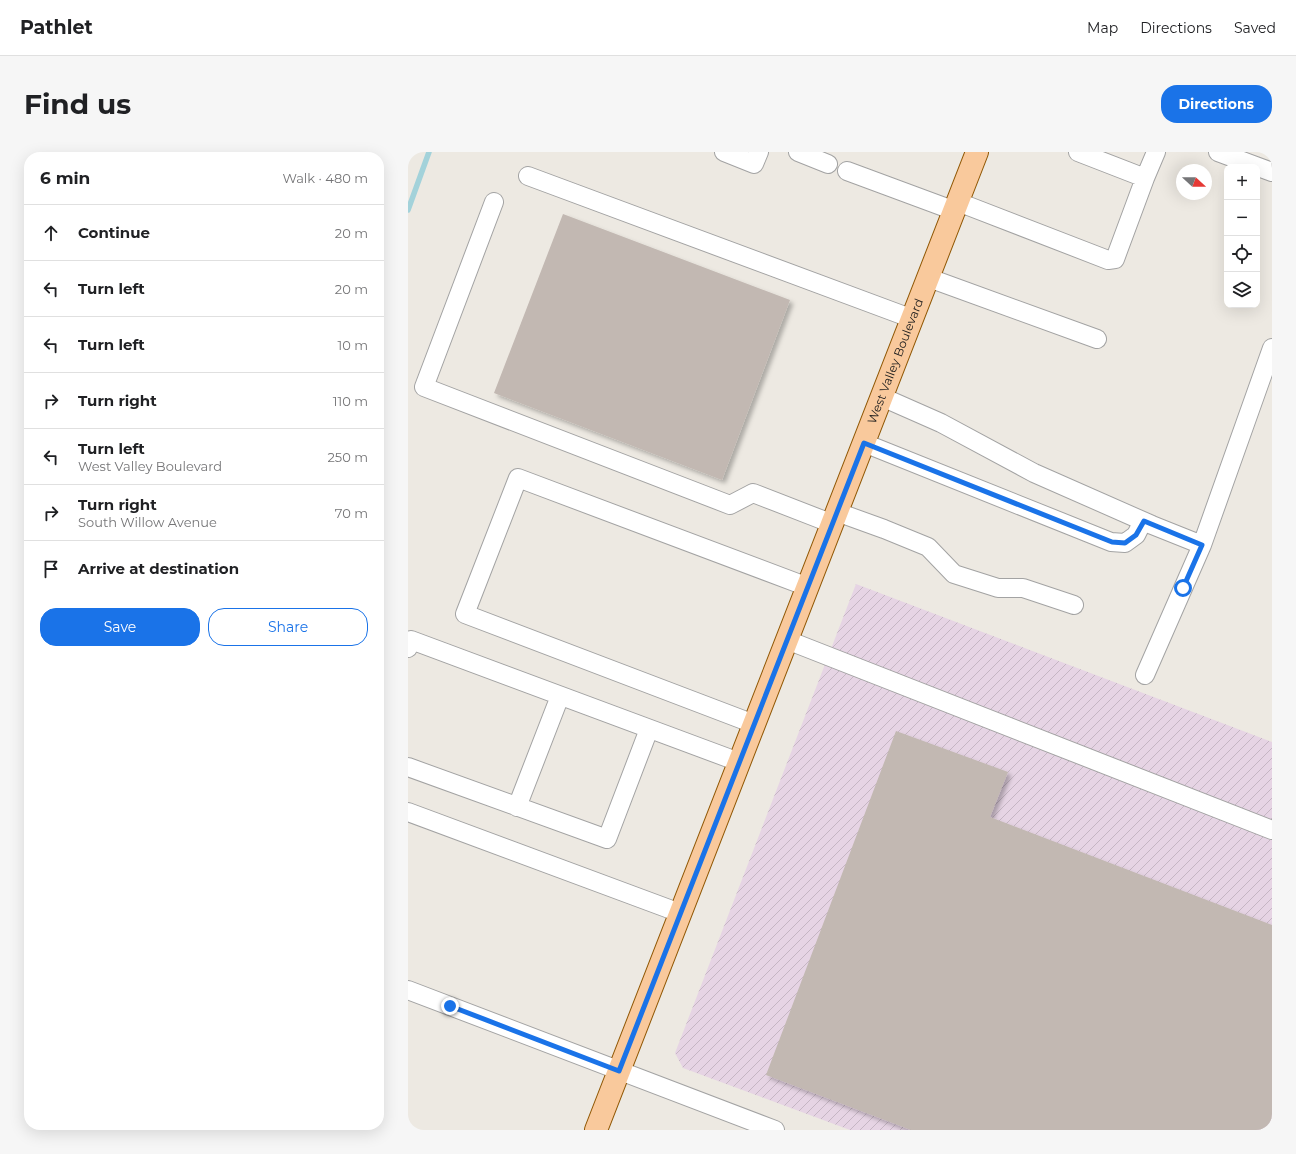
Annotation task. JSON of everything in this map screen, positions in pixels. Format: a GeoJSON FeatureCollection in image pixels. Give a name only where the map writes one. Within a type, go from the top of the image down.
{"type":"FeatureCollection","features":[{"type":"Feature","properties":{"kind":"main road","name":"West Valley Boulevard"},"geometry":{"type":"LineString","coordinates":[[596,1130],[978,152]]}},
{"type":"Feature","properties":{"kind":"street"},"geometry":{"type":"LineString","coordinates":[[724,152],[754,164],[759,152]]}},
{"type":"Feature","properties":{"kind":"street"},"geometry":{"type":"LineString","coordinates":[[798,152],[828,164]]}},
{"type":"Feature","properties":{"kind":"street"},"geometry":{"type":"LineString","coordinates":[[1078,152],[1145,178]]}},
{"type":"Feature","properties":{"kind":"street"},"geometry":{"type":"LineString","coordinates":[[847,171],[957,206],[1108,260],[1115,259],[1156,152]]}},
{"type":"Feature","properties":{"kind":"street"},"geometry":{"type":"LineString","coordinates":[[1218,152],[1272,172]]}},
{"type":"Feature","properties":{"kind":"street"},"geometry":{"type":"LineString","coordinates":[[528,176],[913,319]]}},
{"type":"Feature","properties":{"kind":"street"},"geometry":{"type":"LineString","coordinates":[[494,202],[424,387],[730,505],[753,493],[835,518],[880,527],[928,547],[954,574],[998,588],[1023,588],[1074,605]]}},
{"type":"Feature","properties":{"kind":"street"},"geometry":{"type":"LineString","coordinates":[[929,278],[1097,339]]}},
{"type":"Feature","properties":{"kind":"street"},"geometry":{"type":"LineString","coordinates":[[1145,675],[1202,545],[1272,348]]}},
{"type":"Feature","properties":{"kind":"street"},"geometry":{"type":"LineString","coordinates":[[882,397],[941,423],[1034,473],[1202,545]]}},
{"type":"Feature","properties":{"kind":"street"},"geometry":{"type":"LineString","coordinates":[[864,443],[1112,542],[1125,543],[1136,535],[1144,521]]}},
{"type":"Feature","properties":{"kind":"street"},"geometry":{"type":"LineString","coordinates":[[754,724],[465,614],[518,478],[808,587]]}},
{"type":"Feature","properties":{"kind":"street"},"geometry":{"type":"LineString","coordinates":[[408,648],[411,640],[739,762]]}},
{"type":"Feature","properties":{"kind":"street"},"geometry":{"type":"LineString","coordinates":[[787,640],[1272,830]]}},
{"type":"Feature","properties":{"kind":"street"},"geometry":{"type":"LineString","coordinates":[[517,807],[560,696]]}},
{"type":"Feature","properties":{"kind":"street"},"geometry":{"type":"LineString","coordinates":[[408,767],[607,839],[649,729]]}},
{"type":"Feature","properties":{"kind":"street"},"geometry":{"type":"LineString","coordinates":[[408,812],[680,913]]}},
{"type":"Feature","properties":{"kind":"street"},"geometry":{"type":"LineString","coordinates":[[408,990],[775,1130]]}},
{"type":"Feature","properties":{"kind":"shaded area"},"geometry":{"type":"Polygon","coordinates":[[[856,584],[1272,742],[1272,1130],[850,1130],[683,1068],[675,1053],[856,584]]]}},
{"type":"Feature","properties":{"kind":"building"},"geometry":{"type":"Polygon","coordinates":[[[563,214],[790,300],[722,480],[494,393],[563,214]]]}},
{"type":"Feature","properties":{"kind":"building"},"geometry":{"type":"Polygon","coordinates":[[[896,731],[1008,772],[990,817],[1272,925],[1272,1130],[911,1130],[766,1075],[896,731]]]}},
{"type":"Feature","properties":{"kind":"waterway"},"geometry":{"type":"LineString","coordinates":[[408,210],[429,152]]}},
{"type":"Feature","properties":{"kind":"route"},"geometry":{"type":"LineString","coordinates":[[450,1006],[619,1071],[864,443],[1112,542],[1125,543],[1136,535],[1144,521],[1202,545],[1183,588]]}}]}
